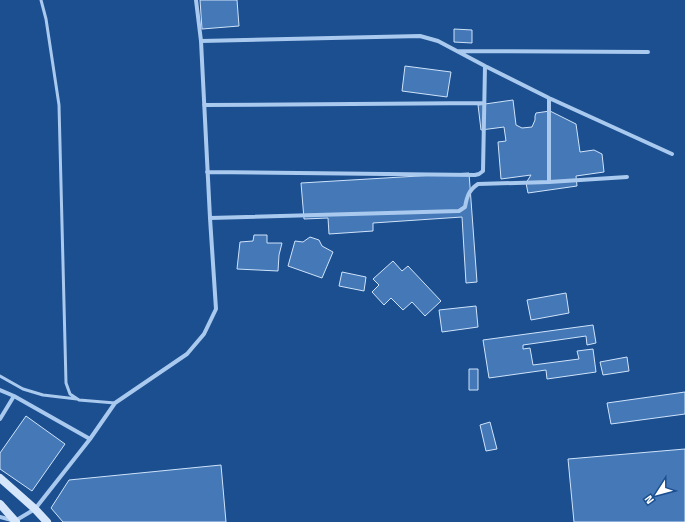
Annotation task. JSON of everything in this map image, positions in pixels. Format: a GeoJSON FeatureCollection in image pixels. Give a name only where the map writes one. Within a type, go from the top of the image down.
{"type":"FeatureCollection","features":[{"type":"Feature","properties":{"kind":"main road"},"geometry":{"type":"LineString","coordinates":[[0,478],[48,522]]}},
{"type":"Feature","properties":{"kind":"main road"},"geometry":{"type":"LineString","coordinates":[[0,504],[16,521]]}},
{"type":"Feature","properties":{"kind":"street"},"geometry":{"type":"LineString","coordinates":[[0,517],[16,521],[34,509],[90,439],[115,404],[187,354],[204,334],[216,309],[207,172],[201,41],[196,0]]}},
{"type":"Feature","properties":{"kind":"street"},"geometry":{"type":"LineString","coordinates":[[201,41],[420,36],[438,41],[549,98],[672,154]]}},
{"type":"Feature","properties":{"kind":"street"},"geometry":{"type":"LineString","coordinates":[[457,50],[648,52]]}},
{"type":"Feature","properties":{"kind":"street"},"geometry":{"type":"LineString","coordinates":[[207,172],[479,174],[483,171],[485,66]]}},
{"type":"Feature","properties":{"kind":"street"},"geometry":{"type":"LineString","coordinates":[[549,98],[549,182]]}},
{"type":"Feature","properties":{"kind":"street"},"geometry":{"type":"LineString","coordinates":[[204,105],[484,103]]}},
{"type":"Feature","properties":{"kind":"street"},"geometry":{"type":"LineString","coordinates":[[210,218],[459,211],[465,206],[467,196],[472,188],[478,184],[549,182],[627,177]]}},
{"type":"Feature","properties":{"kind":"street"},"geometry":{"type":"LineString","coordinates":[[0,390],[14,396],[90,439]]}},
{"type":"Feature","properties":{"kind":"street"},"geometry":{"type":"LineString","coordinates":[[0,419],[14,396]]}},
{"type":"Feature","properties":{"kind":"lane"},"geometry":{"type":"LineString","coordinates":[[41,0],[46,19],[59,105],[66,383],[70,394],[79,400]]}},
{"type":"Feature","properties":{"kind":"lane"},"geometry":{"type":"LineString","coordinates":[[0,376],[23,389],[43,395],[115,404]]}},
{"type":"Feature","properties":{"kind":"building"},"geometry":{"type":"Polygon","coordinates":[[[200,0],[237,0],[239,26],[202,29],[200,0]]]}},
{"type":"Feature","properties":{"kind":"building"},"geometry":{"type":"Polygon","coordinates":[[[454,29],[472,30],[472,43],[454,42],[454,29]]]}},
{"type":"Feature","properties":{"kind":"building"},"geometry":{"type":"Polygon","coordinates":[[[405,66],[451,72],[447,97],[402,91],[405,66]]]}},
{"type":"Feature","properties":{"kind":"building"},"geometry":{"type":"Polygon","coordinates":[[[513,100],[516,125],[522,128],[532,127],[536,113],[550,111],[576,124],[580,152],[594,150],[602,154],[604,172],[576,176],[577,186],[528,193],[526,183],[531,175],[501,179],[498,142],[506,141],[504,127],[481,130],[478,105],[513,100]]]}},
{"type":"Feature","properties":{"kind":"building"},"geometry":{"type":"Polygon","coordinates":[[[469,173],[477,282],[466,283],[462,217],[373,223],[373,231],[329,234],[328,218],[304,219],[301,183],[469,173]]]}},
{"type":"Feature","properties":{"kind":"building"},"geometry":{"type":"Polygon","coordinates":[[[254,235],[267,235],[267,243],[282,243],[279,255],[278,271],[237,269],[240,242],[253,241],[254,235]]]}},
{"type":"Feature","properties":{"kind":"building"},"geometry":{"type":"Polygon","coordinates":[[[310,237],[319,240],[322,246],[333,252],[322,278],[288,266],[295,241],[303,242],[310,237]]]}},
{"type":"Feature","properties":{"kind":"building"},"geometry":{"type":"Polygon","coordinates":[[[393,261],[402,271],[408,266],[441,301],[425,316],[412,302],[403,310],[391,298],[384,305],[372,292],[379,285],[373,279],[393,261]]]}},
{"type":"Feature","properties":{"kind":"building"},"geometry":{"type":"Polygon","coordinates":[[[342,272],[366,277],[364,291],[339,286],[342,272]]]}},
{"type":"Feature","properties":{"kind":"building"},"geometry":{"type":"Polygon","coordinates":[[[566,293],[569,313],[531,320],[527,300],[566,293]]]}},
{"type":"Feature","properties":{"kind":"building"},"geometry":{"type":"Polygon","coordinates":[[[476,306],[478,327],[442,332],[439,310],[476,306]]]}},
{"type":"Feature","properties":{"kind":"building"},"geometry":{"type":"Polygon","coordinates":[[[593,325],[596,343],[587,345],[586,336],[523,345],[523,349],[530,348],[533,365],[579,359],[577,351],[593,349],[596,372],[547,379],[546,370],[489,378],[483,340],[593,325]]]}},
{"type":"Feature","properties":{"kind":"building"},"geometry":{"type":"Polygon","coordinates":[[[627,357],[629,371],[603,375],[600,362],[627,357]]]}},
{"type":"Feature","properties":{"kind":"building"},"geometry":{"type":"Polygon","coordinates":[[[469,369],[478,369],[478,390],[469,390],[469,369]]]}},
{"type":"Feature","properties":{"kind":"building"},"geometry":{"type":"Polygon","coordinates":[[[685,392],[685,414],[611,424],[607,403],[685,392]]]}},
{"type":"Feature","properties":{"kind":"building"},"geometry":{"type":"Polygon","coordinates":[[[26,416],[65,444],[32,491],[0,469],[0,453],[26,416]]]}},
{"type":"Feature","properties":{"kind":"building"},"geometry":{"type":"Polygon","coordinates":[[[490,422],[497,449],[486,451],[480,425],[490,422]]]}},
{"type":"Feature","properties":{"kind":"building"},"geometry":{"type":"Polygon","coordinates":[[[685,449],[685,522],[574,522],[568,459],[685,449]]]}},
{"type":"Feature","properties":{"kind":"building"},"geometry":{"type":"Polygon","coordinates":[[[221,465],[226,522],[63,522],[51,508],[69,480],[221,465]]]}}]}
